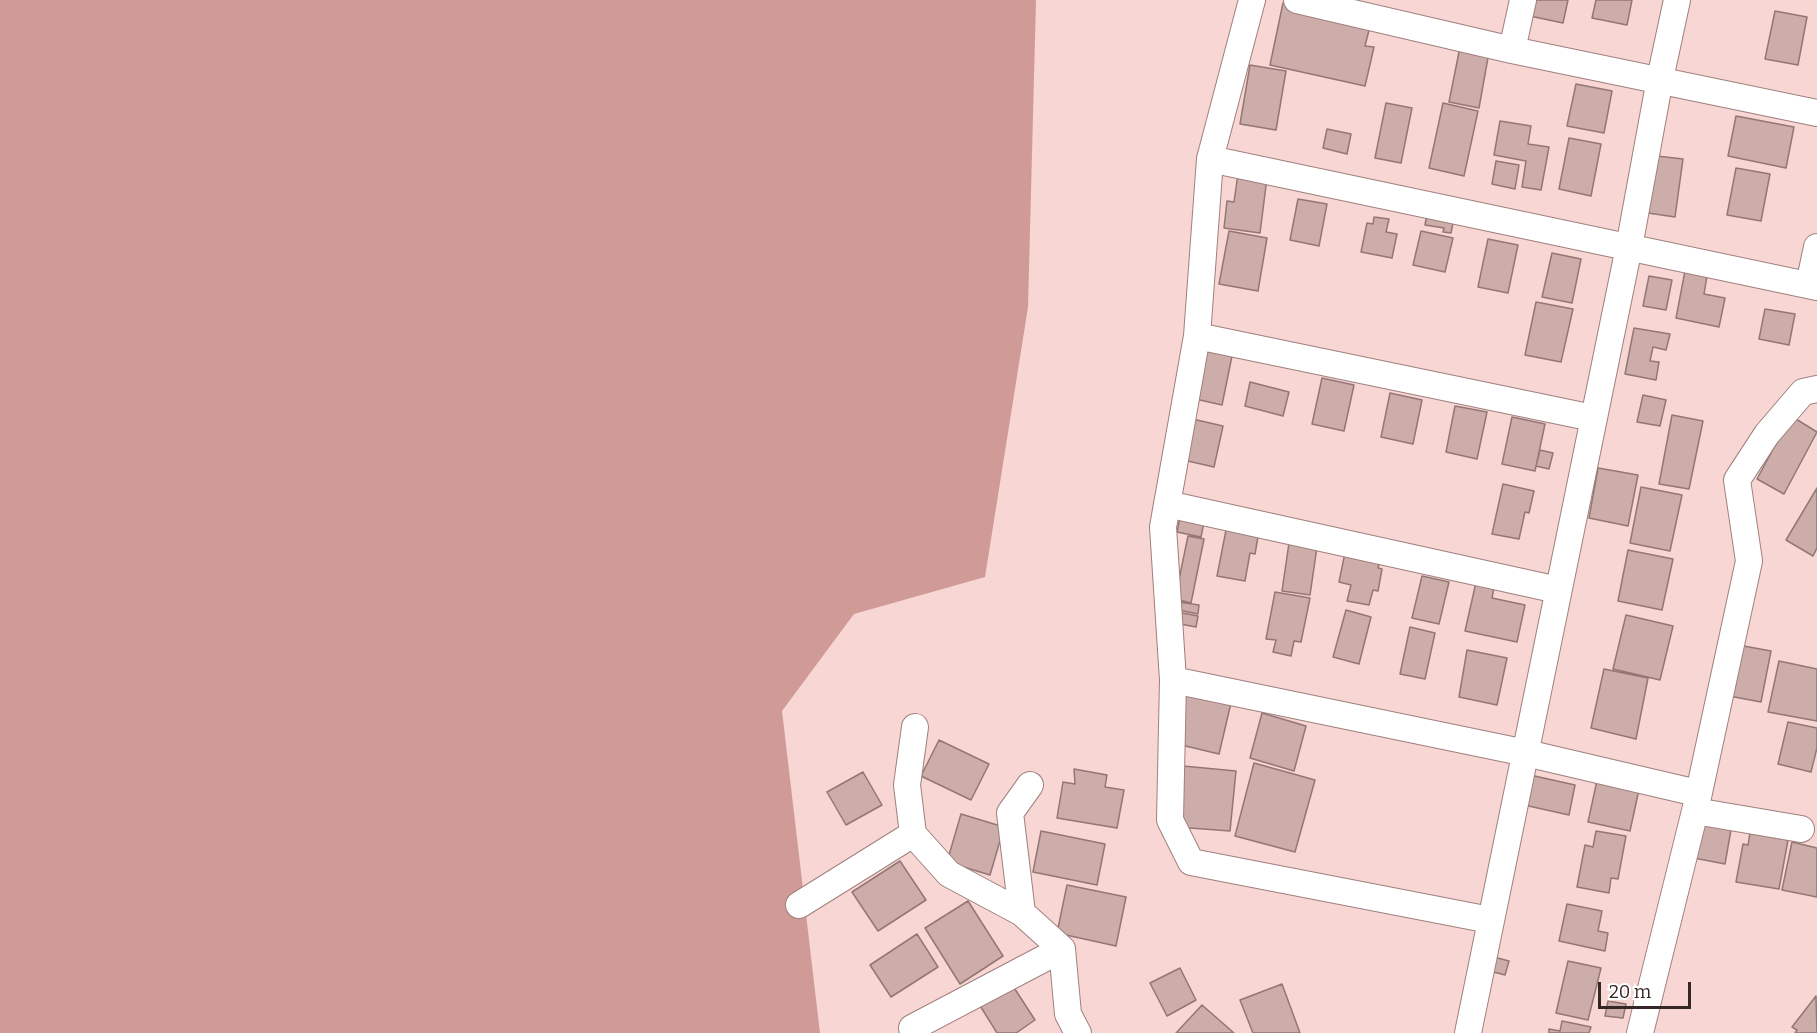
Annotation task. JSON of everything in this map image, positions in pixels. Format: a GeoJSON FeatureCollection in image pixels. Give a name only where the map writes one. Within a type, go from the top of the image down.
{"type":"FeatureCollection","features":[{"type":"Feature","properties":{"kind":"street"},"geometry":{"type":"LineString","coordinates":[[1252,0],[1210,159],[1197,336],[1163,527],[1173,680],[1170,820],[1191,862],[1490,920]]}},
{"type":"Feature","properties":{"kind":"street"},"geometry":{"type":"LineString","coordinates":[[1297,0],[1512,50],[1817,113]]}},
{"type":"Feature","properties":{"kind":"street"},"geometry":{"type":"LineString","coordinates":[[1512,50],[1523,0]]}},
{"type":"Feature","properties":{"kind":"street"},"geometry":{"type":"LineString","coordinates":[[1468,1033],[1629,247],[1677,0]]}},
{"type":"Feature","properties":{"kind":"street"},"geometry":{"type":"LineString","coordinates":[[1210,159],[1813,286],[1817,247]]}},
{"type":"Feature","properties":{"kind":"street"},"geometry":{"type":"LineString","coordinates":[[1197,336],[1593,418]]}},
{"type":"Feature","properties":{"kind":"street"},"geometry":{"type":"LineString","coordinates":[[1640,1033],[1696,802],[1749,561],[1737,480],[1767,434],[1803,392],[1817,389]]}},
{"type":"Feature","properties":{"kind":"street"},"geometry":{"type":"LineString","coordinates":[[1167,504],[1558,590]]}},
{"type":"Feature","properties":{"kind":"street"},"geometry":{"type":"LineString","coordinates":[[1173,680],[1526,753],[1696,802],[1801,829]]}},
{"type":"Feature","properties":{"kind":"street"},"geometry":{"type":"LineString","coordinates":[[915,727],[907,785],[913,834],[949,874],[1023,913],[1062,949],[1068,1014],[1078,1033]]}},
{"type":"Feature","properties":{"kind":"street"},"geometry":{"type":"LineString","coordinates":[[1023,913],[1010,813],[1030,785]]}},
{"type":"Feature","properties":{"kind":"street"},"geometry":{"type":"LineString","coordinates":[[800,905],[913,834]]}},
{"type":"Feature","properties":{"kind":"street"},"geometry":{"type":"LineString","coordinates":[[912,1028],[1062,949]]}},
{"type":"Feature","properties":{"kind":"shaded area"},"geometry":{"type":"Polygon","coordinates":[[[0,0],[1036,0],[1028,307],[985,577],[854,614],[782,711],[820,1033],[0,1033],[0,0]]]}},
{"type":"Feature","properties":{"kind":"building"},"geometry":{"type":"Polygon","coordinates":[[[1528,0],[1568,0],[1563,23],[1525,15],[1528,0]]]}},
{"type":"Feature","properties":{"kind":"building"},"geometry":{"type":"Polygon","coordinates":[[[1596,0],[1632,0],[1627,25],[1592,18],[1596,0]]]}},
{"type":"Feature","properties":{"kind":"building"},"geometry":{"type":"Polygon","coordinates":[[[1283,3],[1371,22],[1365,46],[1374,47],[1365,86],[1270,65],[1283,3]]]}},
{"type":"Feature","properties":{"kind":"building"},"geometry":{"type":"Polygon","coordinates":[[[1775,11],[1807,17],[1798,65],[1765,59],[1775,11]]]}},
{"type":"Feature","properties":{"kind":"building"},"geometry":{"type":"Polygon","coordinates":[[[1460,47],[1489,52],[1479,108],[1449,102],[1460,47]]]}},
{"type":"Feature","properties":{"kind":"building"},"geometry":{"type":"Polygon","coordinates":[[[1250,65],[1286,71],[1276,130],[1240,124],[1250,65]]]}},
{"type":"Feature","properties":{"kind":"building"},"geometry":{"type":"Polygon","coordinates":[[[1576,84],[1612,91],[1604,133],[1567,126],[1576,84]]]}},
{"type":"Feature","properties":{"kind":"building"},"geometry":{"type":"Polygon","coordinates":[[[1386,103],[1412,108],[1401,163],[1375,158],[1386,103]]]}},
{"type":"Feature","properties":{"kind":"building"},"geometry":{"type":"Polygon","coordinates":[[[1443,103],[1478,111],[1464,176],[1429,168],[1443,103]]]}},
{"type":"Feature","properties":{"kind":"building"},"geometry":{"type":"Polygon","coordinates":[[[1736,116],[1794,127],[1786,168],[1728,156],[1736,116]]]}},
{"type":"Feature","properties":{"kind":"building"},"geometry":{"type":"Polygon","coordinates":[[[1500,121],[1531,126],[1528,144],[1549,147],[1541,190],[1522,187],[1526,161],[1494,155],[1500,121]]]}},
{"type":"Feature","properties":{"kind":"building"},"geometry":{"type":"Polygon","coordinates":[[[1327,129],[1351,134],[1347,154],[1323,148],[1327,129]]]}},
{"type":"Feature","properties":{"kind":"building"},"geometry":{"type":"Polygon","coordinates":[[[1569,138],[1601,144],[1591,196],[1559,189],[1569,138]]]}},
{"type":"Feature","properties":{"kind":"building"},"geometry":{"type":"Polygon","coordinates":[[[1657,156],[1683,159],[1675,217],[1648,213],[1657,156]]]}},
{"type":"Feature","properties":{"kind":"building"},"geometry":{"type":"Polygon","coordinates":[[[1496,161],[1519,165],[1515,189],[1492,184],[1496,161]]]}},
{"type":"Feature","properties":{"kind":"building"},"geometry":{"type":"Polygon","coordinates":[[[1736,168],[1770,174],[1761,221],[1727,215],[1736,168]]]}},
{"type":"Feature","properties":{"kind":"building"},"geometry":{"type":"Polygon","coordinates":[[[1238,174],[1267,178],[1260,233],[1224,228],[1227,201],[1234,202],[1238,174]]]}},
{"type":"Feature","properties":{"kind":"building"},"geometry":{"type":"Polygon","coordinates":[[[1298,199],[1327,204],[1319,246],[1290,240],[1298,199]]]}},
{"type":"Feature","properties":{"kind":"building"},"geometry":{"type":"Polygon","coordinates":[[[1428,208],[1455,213],[1451,233],[1443,232],[1444,228],[1425,225],[1428,208]]]}},
{"type":"Feature","properties":{"kind":"building"},"geometry":{"type":"Polygon","coordinates":[[[1374,217],[1389,219],[1386,232],[1397,234],[1392,258],[1361,252],[1367,223],[1373,224],[1374,217]]]}},
{"type":"Feature","properties":{"kind":"building"},"geometry":{"type":"Polygon","coordinates":[[[1229,231],[1267,238],[1258,291],[1219,284],[1229,231]]]}},
{"type":"Feature","properties":{"kind":"building"},"geometry":{"type":"Polygon","coordinates":[[[1421,231],[1453,238],[1445,272],[1413,265],[1421,231]]]}},
{"type":"Feature","properties":{"kind":"building"},"geometry":{"type":"Polygon","coordinates":[[[1488,239],[1518,245],[1508,293],[1478,287],[1488,239]]]}},
{"type":"Feature","properties":{"kind":"building"},"geometry":{"type":"Polygon","coordinates":[[[1552,253],[1581,259],[1572,303],[1542,297],[1552,253]]]}},
{"type":"Feature","properties":{"kind":"building"},"geometry":{"type":"Polygon","coordinates":[[[1685,271],[1707,276],[1704,294],[1725,298],[1719,327],[1676,318],[1685,271]]]}},
{"type":"Feature","properties":{"kind":"building"},"geometry":{"type":"Polygon","coordinates":[[[1649,276],[1672,280],[1666,310],[1643,306],[1649,276]]]}},
{"type":"Feature","properties":{"kind":"building"},"geometry":{"type":"Polygon","coordinates":[[[1536,302],[1573,309],[1561,362],[1525,355],[1536,302]]]}},
{"type":"Feature","properties":{"kind":"building"},"geometry":{"type":"Polygon","coordinates":[[[1765,309],[1795,314],[1789,345],[1759,339],[1765,309]]]}},
{"type":"Feature","properties":{"kind":"building"},"geometry":{"type":"Polygon","coordinates":[[[1634,328],[1670,334],[1666,350],[1653,347],[1650,361],[1659,362],[1656,380],[1625,374],[1634,328]]]}},
{"type":"Feature","properties":{"kind":"building"},"geometry":{"type":"Polygon","coordinates":[[[1201,350],[1232,356],[1222,405],[1191,398],[1201,350]]]}},
{"type":"Feature","properties":{"kind":"building"},"geometry":{"type":"Polygon","coordinates":[[[1322,378],[1354,385],[1344,431],[1312,424],[1322,378]]]}},
{"type":"Feature","properties":{"kind":"building"},"geometry":{"type":"Polygon","coordinates":[[[1250,382],[1289,392],[1283,416],[1245,406],[1250,382]]]}},
{"type":"Feature","properties":{"kind":"building"},"geometry":{"type":"Polygon","coordinates":[[[1390,393],[1422,400],[1413,444],[1381,437],[1390,393]]]}},
{"type":"Feature","properties":{"kind":"building"},"geometry":{"type":"Polygon","coordinates":[[[1643,395],[1666,400],[1660,426],[1637,422],[1643,395]]]}},
{"type":"Feature","properties":{"kind":"building"},"geometry":{"type":"Polygon","coordinates":[[[1455,406],[1487,412],[1477,459],[1446,452],[1455,406]]]}},
{"type":"Feature","properties":{"kind":"building"},"geometry":{"type":"Polygon","coordinates":[[[1672,415],[1703,421],[1689,489],[1659,484],[1672,415]]]}},
{"type":"Feature","properties":{"kind":"building"},"geometry":{"type":"Polygon","coordinates":[[[1791,416],[1817,432],[1784,494],[1757,479],[1791,416]]]}},
{"type":"Feature","properties":{"kind":"building"},"geometry":{"type":"Polygon","coordinates":[[[1512,417],[1545,424],[1535,471],[1502,464],[1512,417]]]}},
{"type":"Feature","properties":{"kind":"building"},"geometry":{"type":"Polygon","coordinates":[[[1188,418],[1223,426],[1214,467],[1179,459],[1188,418]]]}},
{"type":"Feature","properties":{"kind":"building"},"geometry":{"type":"Polygon","coordinates":[[[1540,450],[1553,453],[1549,469],[1536,466],[1540,450]]]}},
{"type":"Feature","properties":{"kind":"building"},"geometry":{"type":"Polygon","coordinates":[[[1598,468],[1638,475],[1628,526],[1589,518],[1598,468]]]}},
{"type":"Feature","properties":{"kind":"building"},"geometry":{"type":"Polygon","coordinates":[[[1503,484],[1534,491],[1529,513],[1525,512],[1519,539],[1492,534],[1503,484]]]}},
{"type":"Feature","properties":{"kind":"building"},"geometry":{"type":"Polygon","coordinates":[[[1641,487],[1682,495],[1670,551],[1630,543],[1641,487]]]}},
{"type":"Feature","properties":{"kind":"building"},"geometry":{"type":"Polygon","coordinates":[[[1817,488],[1817,548],[1813,556],[1786,540],[1817,488]]]}},
{"type":"Feature","properties":{"kind":"building"},"geometry":{"type":"Polygon","coordinates":[[[1181,512],[1205,517],[1201,537],[1177,532],[1181,512]]]}},
{"type":"Feature","properties":{"kind":"building"},"geometry":{"type":"Polygon","coordinates":[[[1227,525],[1259,531],[1255,554],[1250,553],[1245,581],[1217,576],[1227,525]]]}},
{"type":"Feature","properties":{"kind":"building"},"geometry":{"type":"Polygon","coordinates":[[[1188,536],[1204,539],[1191,603],[1175,599],[1188,536]]]}},
{"type":"Feature","properties":{"kind":"building"},"geometry":{"type":"Polygon","coordinates":[[[1289,543],[1317,547],[1310,595],[1282,591],[1289,543]]]}},
{"type":"Feature","properties":{"kind":"building"},"geometry":{"type":"Polygon","coordinates":[[[1628,550],[1673,559],[1662,610],[1618,601],[1628,550]]]}},
{"type":"Feature","properties":{"kind":"building"},"geometry":{"type":"Polygon","coordinates":[[[1345,553],[1381,556],[1378,568],[1382,569],[1378,591],[1373,590],[1369,605],[1347,601],[1351,585],[1339,582],[1345,553]]]}},
{"type":"Feature","properties":{"kind":"building"},"geometry":{"type":"Polygon","coordinates":[[[1422,576],[1449,582],[1439,624],[1412,618],[1422,576]]]}},
{"type":"Feature","properties":{"kind":"building"},"geometry":{"type":"Polygon","coordinates":[[[1477,578],[1495,582],[1492,598],[1525,605],[1517,642],[1465,631],[1477,578]]]}},
{"type":"Feature","properties":{"kind":"building"},"geometry":{"type":"Polygon","coordinates":[[[1275,592],[1310,598],[1301,642],[1294,641],[1291,656],[1273,652],[1276,640],[1266,639],[1275,592]]]}},
{"type":"Feature","properties":{"kind":"building"},"geometry":{"type":"Polygon","coordinates":[[[1179,602],[1199,605],[1198,614],[1178,610],[1179,602]]]}},
{"type":"Feature","properties":{"kind":"building"},"geometry":{"type":"Polygon","coordinates":[[[1346,610],[1371,617],[1359,664],[1333,657],[1346,610]]]}},
{"type":"Feature","properties":{"kind":"building"},"geometry":{"type":"Polygon","coordinates":[[[1177,612],[1198,616],[1196,627],[1175,623],[1177,612]]]}},
{"type":"Feature","properties":{"kind":"building"},"geometry":{"type":"Polygon","coordinates":[[[1626,615],[1673,626],[1660,680],[1613,669],[1626,615]]]}},
{"type":"Feature","properties":{"kind":"building"},"geometry":{"type":"Polygon","coordinates":[[[1410,627],[1435,633],[1425,679],[1400,674],[1410,627]]]}},
{"type":"Feature","properties":{"kind":"building"},"geometry":{"type":"Polygon","coordinates":[[[1738,645],[1771,651],[1761,702],[1729,696],[1738,645]]]}},
{"type":"Feature","properties":{"kind":"building"},"geometry":{"type":"Polygon","coordinates":[[[1467,650],[1507,658],[1497,705],[1459,697],[1467,650]]]}},
{"type":"Feature","properties":{"kind":"building"},"geometry":{"type":"Polygon","coordinates":[[[1779,661],[1817,669],[1817,721],[1768,712],[1779,661]]]}},
{"type":"Feature","properties":{"kind":"building"},"geometry":{"type":"Polygon","coordinates":[[[1604,669],[1648,678],[1636,739],[1591,728],[1604,669]]]}},
{"type":"Feature","properties":{"kind":"building"},"geometry":{"type":"Polygon","coordinates":[[[1185,692],[1231,703],[1219,754],[1173,743],[1185,692]]]}},
{"type":"Feature","properties":{"kind":"building"},"geometry":{"type":"Polygon","coordinates":[[[1262,713],[1306,726],[1294,771],[1250,758],[1262,713]]]}},
{"type":"Feature","properties":{"kind":"building"},"geometry":{"type":"Polygon","coordinates":[[[1788,722],[1817,728],[1817,748],[1811,772],[1778,764],[1788,722]]]}},
{"type":"Feature","properties":{"kind":"building"},"geometry":{"type":"Polygon","coordinates":[[[939,740],[989,764],[971,800],[921,776],[939,740]]]}},
{"type":"Feature","properties":{"kind":"building"},"geometry":{"type":"Polygon","coordinates":[[[1254,763],[1315,780],[1295,852],[1235,836],[1254,763]]]}},
{"type":"Feature","properties":{"kind":"building"},"geometry":{"type":"Polygon","coordinates":[[[1183,766],[1236,771],[1230,831],[1177,827],[1183,766]]]}},
{"type":"Feature","properties":{"kind":"building"},"geometry":{"type":"Polygon","coordinates":[[[1074,769],[1107,775],[1105,787],[1124,790],[1117,828],[1057,818],[1063,782],[1075,784],[1074,769]]]}},
{"type":"Feature","properties":{"kind":"building"},"geometry":{"type":"Polygon","coordinates":[[[863,772],[882,805],[846,825],[827,792],[863,772]]]}},
{"type":"Feature","properties":{"kind":"building"},"geometry":{"type":"Polygon","coordinates":[[[1530,775],[1575,785],[1569,815],[1524,805],[1530,775]]]}},
{"type":"Feature","properties":{"kind":"building"},"geometry":{"type":"Polygon","coordinates":[[[1598,776],[1640,785],[1630,831],[1588,822],[1598,776]]]}},
{"type":"Feature","properties":{"kind":"building"},"geometry":{"type":"Polygon","coordinates":[[[961,814],[1004,827],[990,875],[947,862],[961,814]]]}},
{"type":"Feature","properties":{"kind":"building"},"geometry":{"type":"Polygon","coordinates":[[[1702,818],[1732,824],[1725,864],[1694,858],[1702,818]]]}},
{"type":"Feature","properties":{"kind":"building"},"geometry":{"type":"Polygon","coordinates":[[[1041,831],[1105,844],[1097,885],[1033,872],[1041,831]]]}},
{"type":"Feature","properties":{"kind":"building"},"geometry":{"type":"Polygon","coordinates":[[[1596,831],[1626,836],[1618,879],[1611,878],[1609,893],[1577,887],[1585,845],[1593,847],[1596,831]]]}},
{"type":"Feature","properties":{"kind":"building"},"geometry":{"type":"Polygon","coordinates":[[[1750,833],[1788,840],[1779,889],[1736,882],[1743,844],[1748,845],[1750,833]]]}},
{"type":"Feature","properties":{"kind":"building"},"geometry":{"type":"Polygon","coordinates":[[[1792,842],[1817,848],[1817,897],[1782,890],[1792,842]]]}},
{"type":"Feature","properties":{"kind":"building"},"geometry":{"type":"Polygon","coordinates":[[[900,861],[926,900],[878,931],[852,892],[900,861]]]}},
{"type":"Feature","properties":{"kind":"building"},"geometry":{"type":"Polygon","coordinates":[[[1067,885],[1126,897],[1116,946],[1057,933],[1067,885]]]}},
{"type":"Feature","properties":{"kind":"building"},"geometry":{"type":"Polygon","coordinates":[[[968,901],[1003,956],[960,984],[925,928],[968,901]]]}},
{"type":"Feature","properties":{"kind":"building"},"geometry":{"type":"Polygon","coordinates":[[[1567,904],[1602,911],[1598,931],[1608,933],[1605,951],[1559,941],[1567,904]]]}},
{"type":"Feature","properties":{"kind":"building"},"geometry":{"type":"Polygon","coordinates":[[[917,934],[938,967],[891,997],[870,965],[917,934]]]}},
{"type":"Feature","properties":{"kind":"building"},"geometry":{"type":"Polygon","coordinates":[[[1490,956],[1509,961],[1505,975],[1486,970],[1490,956]]]}},
{"type":"Feature","properties":{"kind":"building"},"geometry":{"type":"Polygon","coordinates":[[[1568,961],[1601,968],[1588,1020],[1556,1013],[1568,961]]]}},
{"type":"Feature","properties":{"kind":"building"},"geometry":{"type":"Polygon","coordinates":[[[1180,968],[1196,1000],[1167,1016],[1150,983],[1180,968]]]}},
{"type":"Feature","properties":{"kind":"building"},"geometry":{"type":"Polygon","coordinates":[[[1011,983],[1035,1020],[1016,1033],[997,1033],[979,1004],[1011,983]]]}},
{"type":"Feature","properties":{"kind":"building"},"geometry":{"type":"Polygon","coordinates":[[[1282,984],[1300,1033],[1253,1033],[1240,1000],[1282,984]]]}},
{"type":"Feature","properties":{"kind":"building"},"geometry":{"type":"Polygon","coordinates":[[[1816,996],[1817,1033],[1795,1033],[1797,1030],[1792,1027],[1816,996]]]}},
{"type":"Feature","properties":{"kind":"building"},"geometry":{"type":"Polygon","coordinates":[[[1608,1001],[1626,1004],[1623,1018],[1605,1016],[1608,1001]]]}},
{"type":"Feature","properties":{"kind":"building"},"geometry":{"type":"Polygon","coordinates":[[[1202,1005],[1234,1033],[1176,1033],[1202,1005]]]}},
{"type":"Feature","properties":{"kind":"building"},"geometry":{"type":"Polygon","coordinates":[[[1562,1021],[1591,1027],[1589,1033],[1549,1033],[1549,1029],[1560,1031],[1562,1021]]]}}]}
